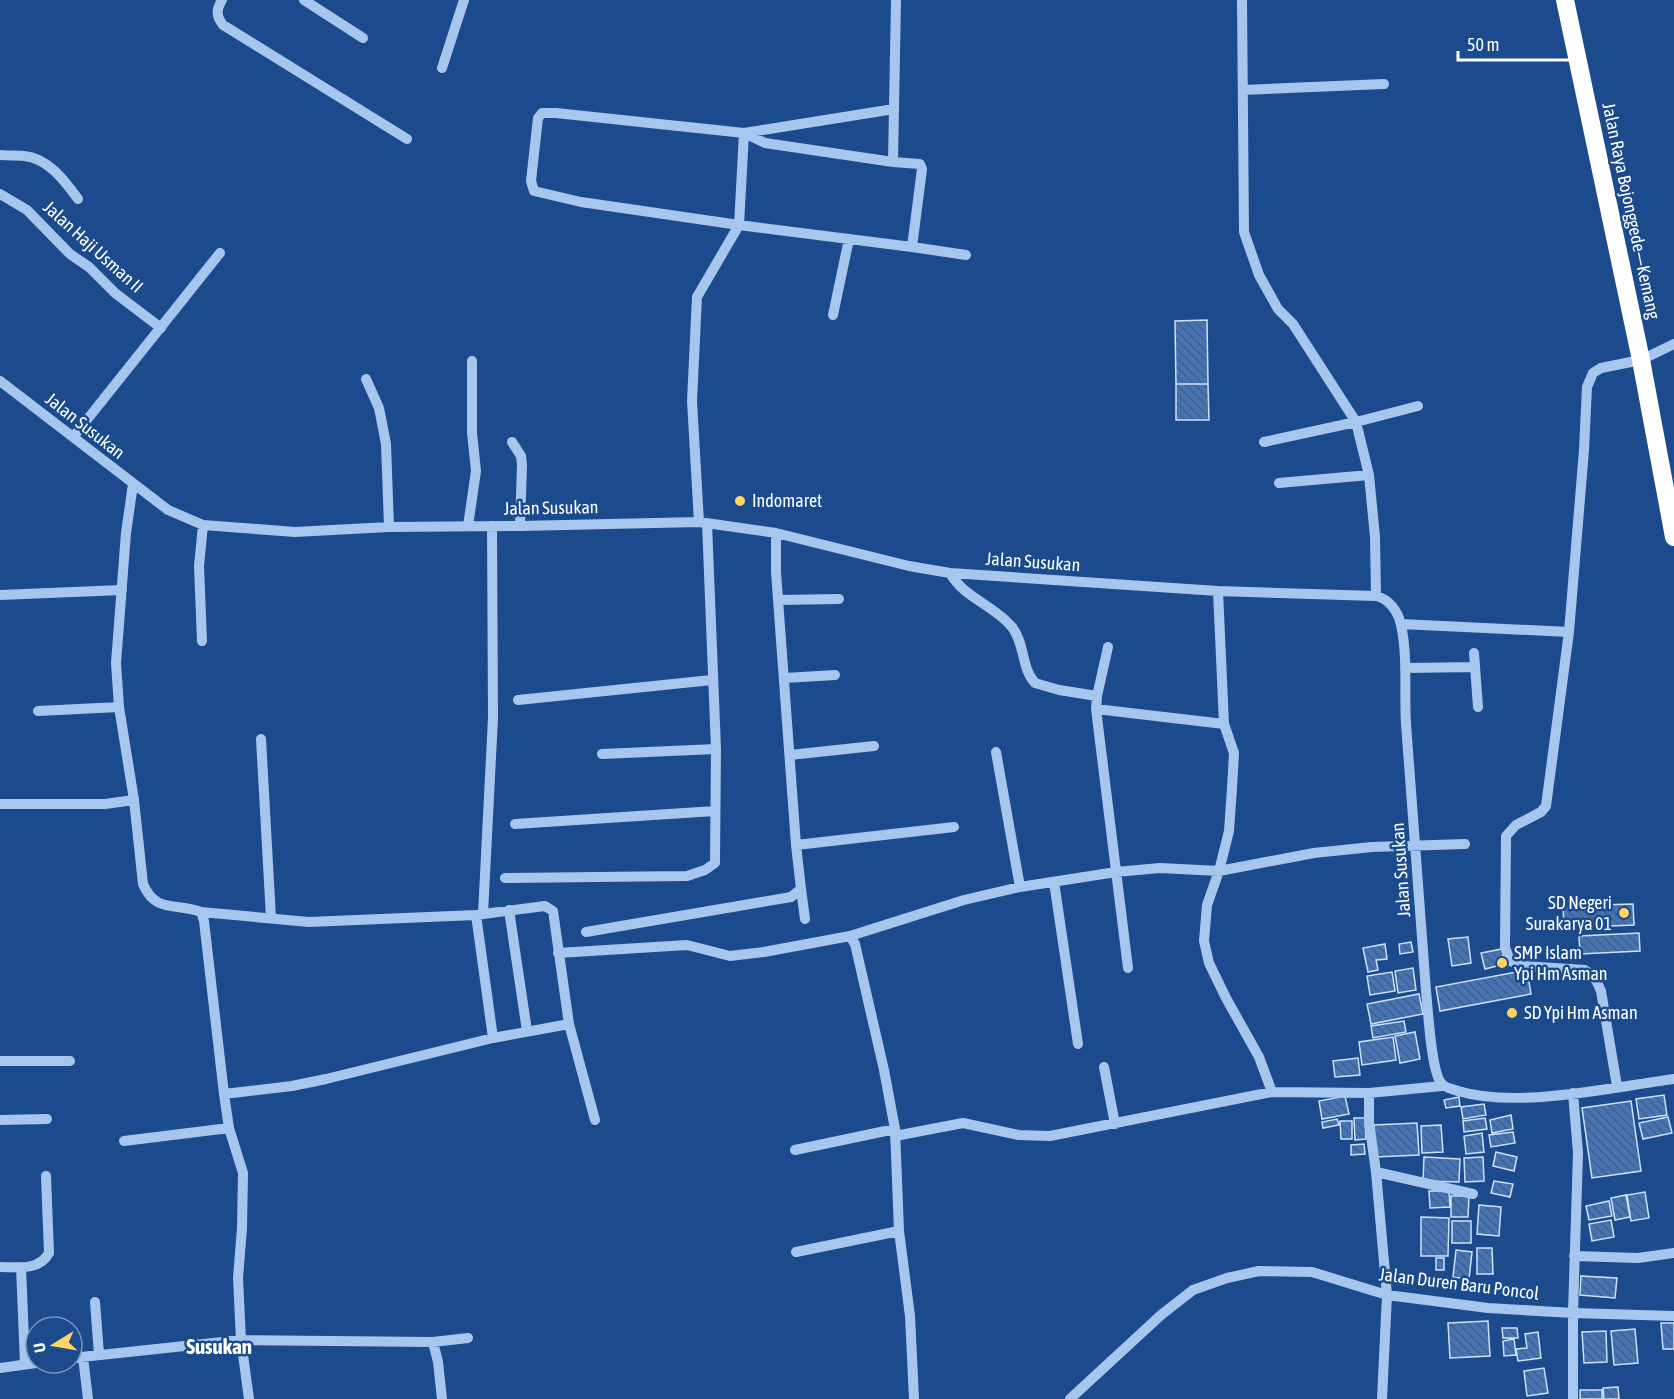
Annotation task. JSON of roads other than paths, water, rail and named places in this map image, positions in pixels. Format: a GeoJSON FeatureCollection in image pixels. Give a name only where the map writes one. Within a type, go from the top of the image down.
{"type":"FeatureCollection","features":[{"type":"Feature","properties":{"kind":"highway","name":"Jalan Raya Bojonggede—Kemang"},"geometry":{"type":"LineString","coordinates":[[1565,0],[1641,360],[1674,537]]}},
{"type":"Feature","properties":{"kind":"street"},"geometry":{"type":"LineString","coordinates":[[222,0],[217,9],[218,18],[223,26],[407,140]]}},
{"type":"Feature","properties":{"kind":"street"},"geometry":{"type":"LineString","coordinates":[[304,0],[363,38]]}},
{"type":"Feature","properties":{"kind":"street"},"geometry":{"type":"LineString","coordinates":[[442,68],[464,0]]}},
{"type":"Feature","properties":{"kind":"street"},"geometry":{"type":"LineString","coordinates":[[893,162],[896,0]]}},
{"type":"Feature","properties":{"kind":"street"},"geometry":{"type":"LineString","coordinates":[[1242,0],[1244,232],[1259,275],[1278,309],[1293,324],[1356,422],[1369,475],[1375,537],[1376,596]]}},
{"type":"Feature","properties":{"kind":"street"},"geometry":{"type":"LineString","coordinates":[[1243,90],[1384,84]]}},
{"type":"Feature","properties":{"kind":"street"},"geometry":{"type":"LineString","coordinates":[[894,109],[744,133],[542,113],[538,118],[531,181],[534,191],[581,202],[966,255]]}},
{"type":"Feature","properties":{"kind":"street"},"geometry":{"type":"LineString","coordinates":[[744,133],[765,143],[922,166],[912,247]]}},
{"type":"Feature","properties":{"kind":"street"},"geometry":{"type":"LineString","coordinates":[[505,878],[687,876],[705,870],[715,863],[716,749],[703,523],[692,401],[697,297],[739,225],[744,133]]}},
{"type":"Feature","properties":{"kind":"street"},"geometry":{"type":"LineString","coordinates":[[0,155],[26,156],[47,164],[78,199]]}},
{"type":"Feature","properties":{"kind":"street","name":"Jalan Haji Usman II"},"geometry":{"type":"LineString","coordinates":[[0,194],[27,210],[70,254],[89,267],[115,292],[161,328]]}},
{"type":"Feature","properties":{"kind":"street"},"geometry":{"type":"LineString","coordinates":[[833,315],[849,239]]}},
{"type":"Feature","properties":{"kind":"street"},"geometry":{"type":"LineString","coordinates":[[74,436],[220,253]]}},
{"type":"Feature","properties":{"kind":"street"},"geometry":{"type":"LineString","coordinates":[[1617,1086],[1601,991],[1596,980],[1585,970],[1524,966],[1510,961],[1505,947],[1506,836],[1516,825],[1541,812],[1546,806],[1569,632],[1587,387],[1593,374],[1601,368],[1641,360],[1674,344]]}},
{"type":"Feature","properties":{"kind":"street"},"geometry":{"type":"LineString","coordinates":[[468,526],[476,471],[472,433],[472,361]]}},
{"type":"Feature","properties":{"kind":"street"},"geometry":{"type":"LineString","coordinates":[[366,379],[379,408],[386,444],[389,527]]}},
{"type":"Feature","properties":{"kind":"street","name":"Jalan Susukan"},"geometry":{"type":"LineString","coordinates":[[0,381],[168,510],[203,525],[295,532],[389,527],[703,523],[776,533],[909,566],[950,573],[1218,591],[1384,598],[1390,603],[1401,624],[1406,722],[1429,1024],[1437,1077],[1443,1086]]}},
{"type":"Feature","properties":{"kind":"street"},"geometry":{"type":"LineString","coordinates":[[1264,442],[1418,406]]}},
{"type":"Feature","properties":{"kind":"street"},"geometry":{"type":"LineString","coordinates":[[512,442],[521,456],[522,465],[520,526]]}},
{"type":"Feature","properties":{"kind":"street"},"geometry":{"type":"LineString","coordinates":[[1279,483],[1369,475]]}},
{"type":"Feature","properties":{"kind":"street"},"geometry":{"type":"LineString","coordinates":[[133,484],[126,533],[116,663],[119,707],[134,800],[143,884],[148,897],[158,904],[201,912],[309,922],[479,915],[545,906],[550,908],[553,911],[569,1024],[595,1120]]}},
{"type":"Feature","properties":{"kind":"street"},"geometry":{"type":"LineString","coordinates":[[202,641],[199,566],[203,525]]}},
{"type":"Feature","properties":{"kind":"street"},"geometry":{"type":"LineString","coordinates":[[492,526],[493,718],[479,915],[493,1038]]}},
{"type":"Feature","properties":{"kind":"street"},"geometry":{"type":"LineString","coordinates":[[776,533],[796,845],[805,920]]}},
{"type":"Feature","properties":{"kind":"street"},"geometry":{"type":"LineString","coordinates":[[950,573],[961,589],[1001,616],[1015,630],[1027,670],[1035,683],[1097,696]]}},
{"type":"Feature","properties":{"kind":"street"},"geometry":{"type":"LineString","coordinates":[[0,595],[122,590]]}},
{"type":"Feature","properties":{"kind":"street"},"geometry":{"type":"LineString","coordinates":[[1218,591],[1224,724],[1234,753],[1229,831],[1219,871],[1207,905],[1204,941],[1209,963],[1259,1057],[1272,1092]]}},
{"type":"Feature","properties":{"kind":"street"},"geometry":{"type":"LineString","coordinates":[[779,600],[839,599]]}},
{"type":"Feature","properties":{"kind":"street"},"geometry":{"type":"LineString","coordinates":[[1401,624],[1569,632]]}},
{"type":"Feature","properties":{"kind":"street"},"geometry":{"type":"LineString","coordinates":[[1108,647],[1096,709],[1128,968]]}},
{"type":"Feature","properties":{"kind":"street"},"geometry":{"type":"LineString","coordinates":[[1474,653],[1478,707]]}},
{"type":"Feature","properties":{"kind":"street"},"geometry":{"type":"LineString","coordinates":[[1405,668],[1475,667]]}},
{"type":"Feature","properties":{"kind":"street"},"geometry":{"type":"LineString","coordinates":[[785,678],[835,675]]}},
{"type":"Feature","properties":{"kind":"street"},"geometry":{"type":"LineString","coordinates":[[518,700],[712,680]]}},
{"type":"Feature","properties":{"kind":"street"},"geometry":{"type":"LineString","coordinates":[[38,711],[119,707]]}},
{"type":"Feature","properties":{"kind":"street"},"geometry":{"type":"LineString","coordinates":[[1096,709],[1224,724]]}},
{"type":"Feature","properties":{"kind":"street"},"geometry":{"type":"LineString","coordinates":[[261,739],[271,918]]}},
{"type":"Feature","properties":{"kind":"street"},"geometry":{"type":"LineString","coordinates":[[790,755],[874,746]]}},
{"type":"Feature","properties":{"kind":"street"},"geometry":{"type":"LineString","coordinates":[[602,754],[716,749]]}},
{"type":"Feature","properties":{"kind":"street"},"geometry":{"type":"LineString","coordinates":[[996,752],[1020,887]]}},
{"type":"Feature","properties":{"kind":"street"},"geometry":{"type":"LineString","coordinates":[[0,804],[105,804],[134,800]]}},
{"type":"Feature","properties":{"kind":"street"},"geometry":{"type":"LineString","coordinates":[[515,824],[715,812]]}},
{"type":"Feature","properties":{"kind":"street"},"geometry":{"type":"LineString","coordinates":[[796,845],[954,827]]}},
{"type":"Feature","properties":{"kind":"street"},"geometry":{"type":"LineString","coordinates":[[558,953],[687,945],[730,956],[764,952],[850,936],[964,900],[1020,887],[1116,872],[1160,868],[1219,871],[1314,853],[1372,847],[1465,844]]}},
{"type":"Feature","properties":{"kind":"street"},"geometry":{"type":"LineString","coordinates":[[1054,882],[1078,1044]]}},
{"type":"Feature","properties":{"kind":"street"},"geometry":{"type":"LineString","coordinates":[[585,932],[791,897],[801,889]]}},
{"type":"Feature","properties":{"kind":"street"},"geometry":{"type":"LineString","coordinates":[[509,910],[527,1031]]}},
{"type":"Feature","properties":{"kind":"street"},"geometry":{"type":"LineString","coordinates":[[201,912],[204,921],[229,1128],[243,1173],[238,1278],[241,1340],[249,1399]]}},
{"type":"Feature","properties":{"kind":"street"},"geometry":{"type":"LineString","coordinates":[[850,936],[858,956],[884,1070],[895,1133],[899,1231],[910,1316],[914,1399]]}},
{"type":"Feature","properties":{"kind":"street"},"geometry":{"type":"LineString","coordinates":[[224,1094],[315,1082],[493,1038],[569,1024]]}},
{"type":"Feature","properties":{"kind":"street"},"geometry":{"type":"LineString","coordinates":[[0,1060],[70,1061]]}},
{"type":"Feature","properties":{"kind":"street"},"geometry":{"type":"LineString","coordinates":[[1104,1067],[1115,1124]]}},
{"type":"Feature","properties":{"kind":"street"},"geometry":{"type":"LineString","coordinates":[[795,1150],[963,1123],[1019,1135],[1050,1136],[1272,1092],[1370,1093],[1443,1086],[1469,1094],[1503,1099],[1572,1093],[1674,1079]]}},
{"type":"Feature","properties":{"kind":"street"},"geometry":{"type":"LineString","coordinates":[[1370,1093],[1369,1122],[1387,1295],[1383,1399]]}},
{"type":"Feature","properties":{"kind":"street"},"geometry":{"type":"LineString","coordinates":[[1572,1093],[1578,1153],[1574,1256],[1573,1399]]}},
{"type":"Feature","properties":{"kind":"street"},"geometry":{"type":"LineString","coordinates":[[0,1120],[47,1119]]}},
{"type":"Feature","properties":{"kind":"street"},"geometry":{"type":"LineString","coordinates":[[124,1141],[229,1128]]}},
{"type":"Feature","properties":{"kind":"street"},"geometry":{"type":"LineString","coordinates":[[1376,1172],[1473,1194]]}},
{"type":"Feature","properties":{"kind":"street"},"geometry":{"type":"LineString","coordinates":[[0,1267],[38,1266],[45,1261],[49,1253],[46,1176]]}},
{"type":"Feature","properties":{"kind":"street"},"geometry":{"type":"LineString","coordinates":[[796,1252],[899,1231]]}},
{"type":"Feature","properties":{"kind":"street"},"geometry":{"type":"LineString","coordinates":[[1574,1256],[1638,1258],[1674,1253]]}},
{"type":"Feature","properties":{"kind":"street"},"geometry":{"type":"LineString","coordinates":[[21,1267],[26,1315]]}},
{"type":"Feature","properties":{"kind":"street","name":"Jalan Duren Baru Poncol"},"geometry":{"type":"LineString","coordinates":[[1070,1399],[1161,1315],[1193,1290],[1227,1278],[1259,1271],[1312,1272],[1387,1295],[1488,1308],[1674,1316]]}},
{"type":"Feature","properties":{"kind":"street"},"geometry":{"type":"LineString","coordinates":[[95,1302],[99,1354]]}},
{"type":"Feature","properties":{"kind":"street"},"geometry":{"type":"LineString","coordinates":[[84,1356],[241,1340],[433,1342],[468,1338]]}},
{"type":"Feature","properties":{"kind":"street"},"geometry":{"type":"LineString","coordinates":[[433,1342],[438,1362],[442,1399],[437,1399]]}},
{"type":"Feature","properties":{"kind":"street"},"geometry":{"type":"LineString","coordinates":[[0,1368],[24,1364]]}},
{"type":"Feature","properties":{"kind":"street"},"geometry":{"type":"LineString","coordinates":[[82,1375],[88,1399]]}},
{"type":"Feature","properties":{"kind":"place","name":"Indomaret"},"geometry":{"type":"Point","coordinates":[740,501]}},
{"type":"Feature","properties":{"kind":"place","name":"SD Negeri Surakarya 01"},"geometry":{"type":"Point","coordinates":[1624,913]}},
{"type":"Feature","properties":{"kind":"place","name":"SMP Islam Ypi Hm Asman"},"geometry":{"type":"Point","coordinates":[1502,963]}},
{"type":"Feature","properties":{"kind":"place","name":"SD Ypi Hm Asman"},"geometry":{"type":"Point","coordinates":[1512,1013]}},
{"type":"Feature","properties":{"kind":"district","name":"Susukan"},"geometry":{"type":"Point","coordinates":[219,1347]}}]}
